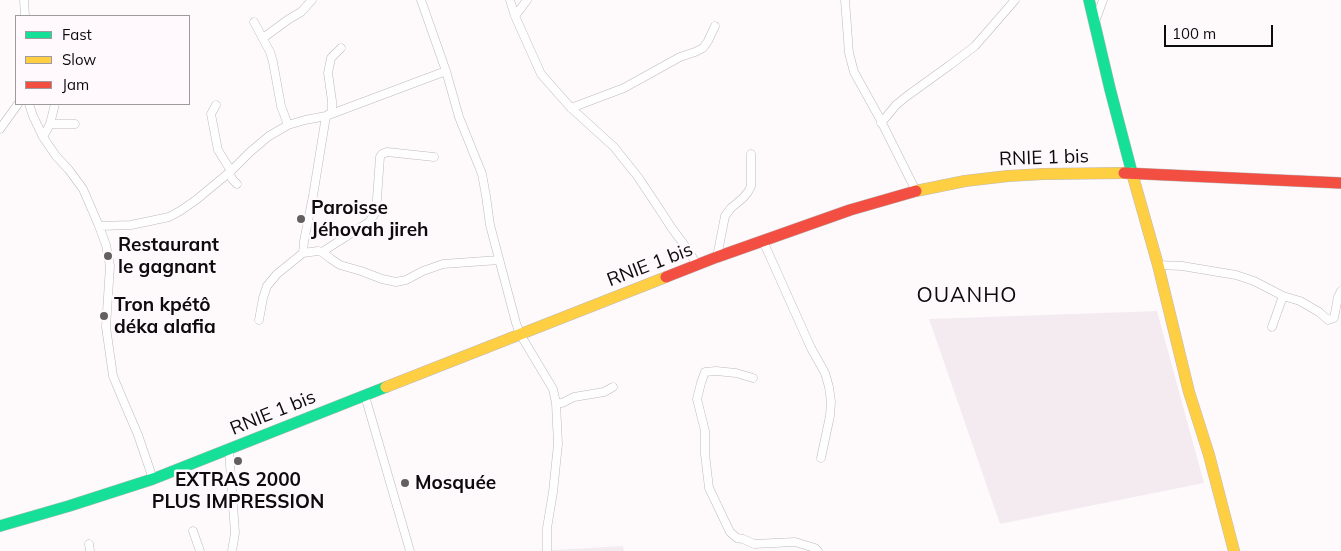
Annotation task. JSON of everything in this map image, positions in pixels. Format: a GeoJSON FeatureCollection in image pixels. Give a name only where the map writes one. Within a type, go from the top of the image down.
{"type":"FeatureCollection","features":[{"type":"Feature","properties":{"kind":"main road"},"geometry":{"type":"LineString","coordinates":[[1088,0],[1132,173],[1158,265],[1189,392],[1209,455],[1234,551]]}},
{"type":"Feature","properties":{"kind":"main road"},"geometry":{"type":"LineString","coordinates":[[1092,0],[1094,26]]}},
{"type":"Feature","properties":{"kind":"main road","name":"RNIE 1 bis"},"geometry":{"type":"LineString","coordinates":[[0,526],[153,479],[717,257],[850,210],[916,191],[965,181],[1008,176],[1132,173],[1341,183]]}},
{"type":"Feature","properties":{"kind":"street"},"geometry":{"type":"LineString","coordinates":[[24,0],[25,15]]}},
{"type":"Feature","properties":{"kind":"street"},"geometry":{"type":"LineString","coordinates":[[263,38],[302,12],[312,0]]}},
{"type":"Feature","properties":{"kind":"street"},"geometry":{"type":"LineString","coordinates":[[421,0],[446,70],[459,117],[479,166],[490,225],[520,334],[553,390],[556,403],[558,444],[547,528],[547,551]]}},
{"type":"Feature","properties":{"kind":"street"},"geometry":{"type":"LineString","coordinates":[[510,0],[515,16],[541,74],[571,108],[614,147],[632,169],[697,265]]}},
{"type":"Feature","properties":{"kind":"street"},"geometry":{"type":"LineString","coordinates":[[515,16],[527,0]]}},
{"type":"Feature","properties":{"kind":"street"},"geometry":{"type":"LineString","coordinates":[[845,0],[849,53],[854,72],[916,191]]}},
{"type":"Feature","properties":{"kind":"street"},"geometry":{"type":"LineString","coordinates":[[882,123],[896,105],[974,46],[1016,0]]}},
{"type":"Feature","properties":{"kind":"street"},"geometry":{"type":"LineString","coordinates":[[1094,26],[1103,0]]}},
{"type":"Feature","properties":{"kind":"street"},"geometry":{"type":"LineString","coordinates":[[254,22],[270,52],[281,106],[288,125]]}},
{"type":"Feature","properties":{"kind":"street"},"geometry":{"type":"LineString","coordinates":[[571,108],[624,88],[680,57],[703,48],[715,26]]}},
{"type":"Feature","properties":{"kind":"street"},"geometry":{"type":"LineString","coordinates":[[303,253],[326,116],[332,112],[328,73],[331,58],[341,48]]}},
{"type":"Feature","properties":{"kind":"street"},"geometry":{"type":"LineString","coordinates":[[99,226],[131,225],[169,217],[196,200],[256,146],[288,125],[326,116],[446,70]]}},
{"type":"Feature","properties":{"kind":"street"},"geometry":{"type":"LineString","coordinates":[[0,129],[17,105]]}},
{"type":"Feature","properties":{"kind":"street"},"geometry":{"type":"LineString","coordinates":[[28,105],[44,137],[56,156],[83,188],[106,245],[110,266],[106,327],[114,376],[138,435],[153,479]]}},
{"type":"Feature","properties":{"kind":"street"},"geometry":{"type":"LineString","coordinates":[[44,137],[50,124],[55,105]]}},
{"type":"Feature","properties":{"kind":"street"},"geometry":{"type":"LineString","coordinates":[[216,106],[211,114],[218,150],[230,171],[232,179],[237,184]]}},
{"type":"Feature","properties":{"kind":"street"},"geometry":{"type":"LineString","coordinates":[[50,124],[75,124]]}},
{"type":"Feature","properties":{"kind":"street"},"geometry":{"type":"LineString","coordinates":[[322,252],[369,222],[376,212],[380,157],[382,154],[387,152],[434,157]]}},
{"type":"Feature","properties":{"kind":"street"},"geometry":{"type":"LineString","coordinates":[[717,257],[725,216],[743,198],[750,186],[751,154]]}},
{"type":"Feature","properties":{"kind":"street"},"geometry":{"type":"LineString","coordinates":[[763,241],[811,348],[825,373],[829,387],[830,416],[821,458]]}},
{"type":"Feature","properties":{"kind":"street"},"geometry":{"type":"LineString","coordinates":[[260,320],[267,286],[277,274],[303,253],[322,252],[340,264],[390,282],[401,282],[443,264],[499,260]]}},
{"type":"Feature","properties":{"kind":"street"},"geometry":{"type":"LineString","coordinates":[[1158,265],[1182,266],[1236,274],[1283,296],[1300,301],[1319,312],[1326,320],[1334,318],[1341,291]]}},
{"type":"Feature","properties":{"kind":"street"},"geometry":{"type":"LineString","coordinates":[[1272,327],[1283,296]]}},
{"type":"Feature","properties":{"kind":"street"},"geometry":{"type":"LineString","coordinates":[[753,378],[736,373],[705,372],[697,399],[705,431],[705,454],[709,488],[730,532],[737,538],[754,544],[795,542],[815,548],[818,551]]}},
{"type":"Feature","properties":{"kind":"street"},"geometry":{"type":"LineString","coordinates":[[556,403],[562,403],[574,397],[604,392],[613,387]]}},
{"type":"Feature","properties":{"kind":"street"},"geometry":{"type":"LineString","coordinates":[[364,396],[410,551]]}},
{"type":"Feature","properties":{"kind":"street"},"geometry":{"type":"LineString","coordinates":[[229,450],[235,533],[232,551]]}},
{"type":"Feature","properties":{"kind":"street"},"geometry":{"type":"LineString","coordinates":[[193,532],[200,551]]}},
{"type":"Feature","properties":{"kind":"shaded area"},"geometry":{"type":"Polygon","coordinates":[[[1157,311],[1204,483],[1000,524],[929,319],[1157,311]]]}},
{"type":"Feature","properties":{"kind":"shaded area"},"geometry":{"type":"Polygon","coordinates":[[[623,546],[624,551],[537,551],[623,546]]]}},
{"type":"Feature","properties":{"kind":"traffic: fast"},"geometry":{"type":"LineString","coordinates":[[1089,0],[1132,173]]}},
{"type":"Feature","properties":{"kind":"traffic: fast"},"geometry":{"type":"LineString","coordinates":[[0,526],[153,479],[386,387]]}},
{"type":"Feature","properties":{"kind":"traffic: slow"},"geometry":{"type":"LineString","coordinates":[[916,191],[965,181],[1008,176],[1124,173]]}},
{"type":"Feature","properties":{"kind":"traffic: slow"},"geometry":{"type":"LineString","coordinates":[[1132,173],[1158,265],[1189,392],[1209,455],[1234,551]]}},
{"type":"Feature","properties":{"kind":"traffic: slow"},"geometry":{"type":"LineString","coordinates":[[386,387],[666,277]]}},
{"type":"Feature","properties":{"kind":"traffic: jam"},"geometry":{"type":"LineString","coordinates":[[1124,173],[1341,183]]}},
{"type":"Feature","properties":{"kind":"traffic: jam"},"geometry":{"type":"LineString","coordinates":[[666,277],[850,210],[916,191]]}},
{"type":"Feature","properties":{"kind":"place","name":"Paroisse Jéhovah jireh"},"geometry":{"type":"Point","coordinates":[301,219]}},
{"type":"Feature","properties":{"kind":"place","name":"Restaurant le gagnant"},"geometry":{"type":"Point","coordinates":[108,256]}},
{"type":"Feature","properties":{"kind":"place","name":"Tron kpétô déka alafia"},"geometry":{"type":"Point","coordinates":[104,316]}},
{"type":"Feature","properties":{"kind":"place","name":"EXTRAS 2000 PLUS IMPRESSION"},"geometry":{"type":"Point","coordinates":[238,461]}},
{"type":"Feature","properties":{"kind":"place","name":"Mosquée"},"geometry":{"type":"Point","coordinates":[405,483]}},
{"type":"Feature","properties":{"kind":"district","name":"OUANHO"},"geometry":{"type":"Point","coordinates":[967,296]}}]}
